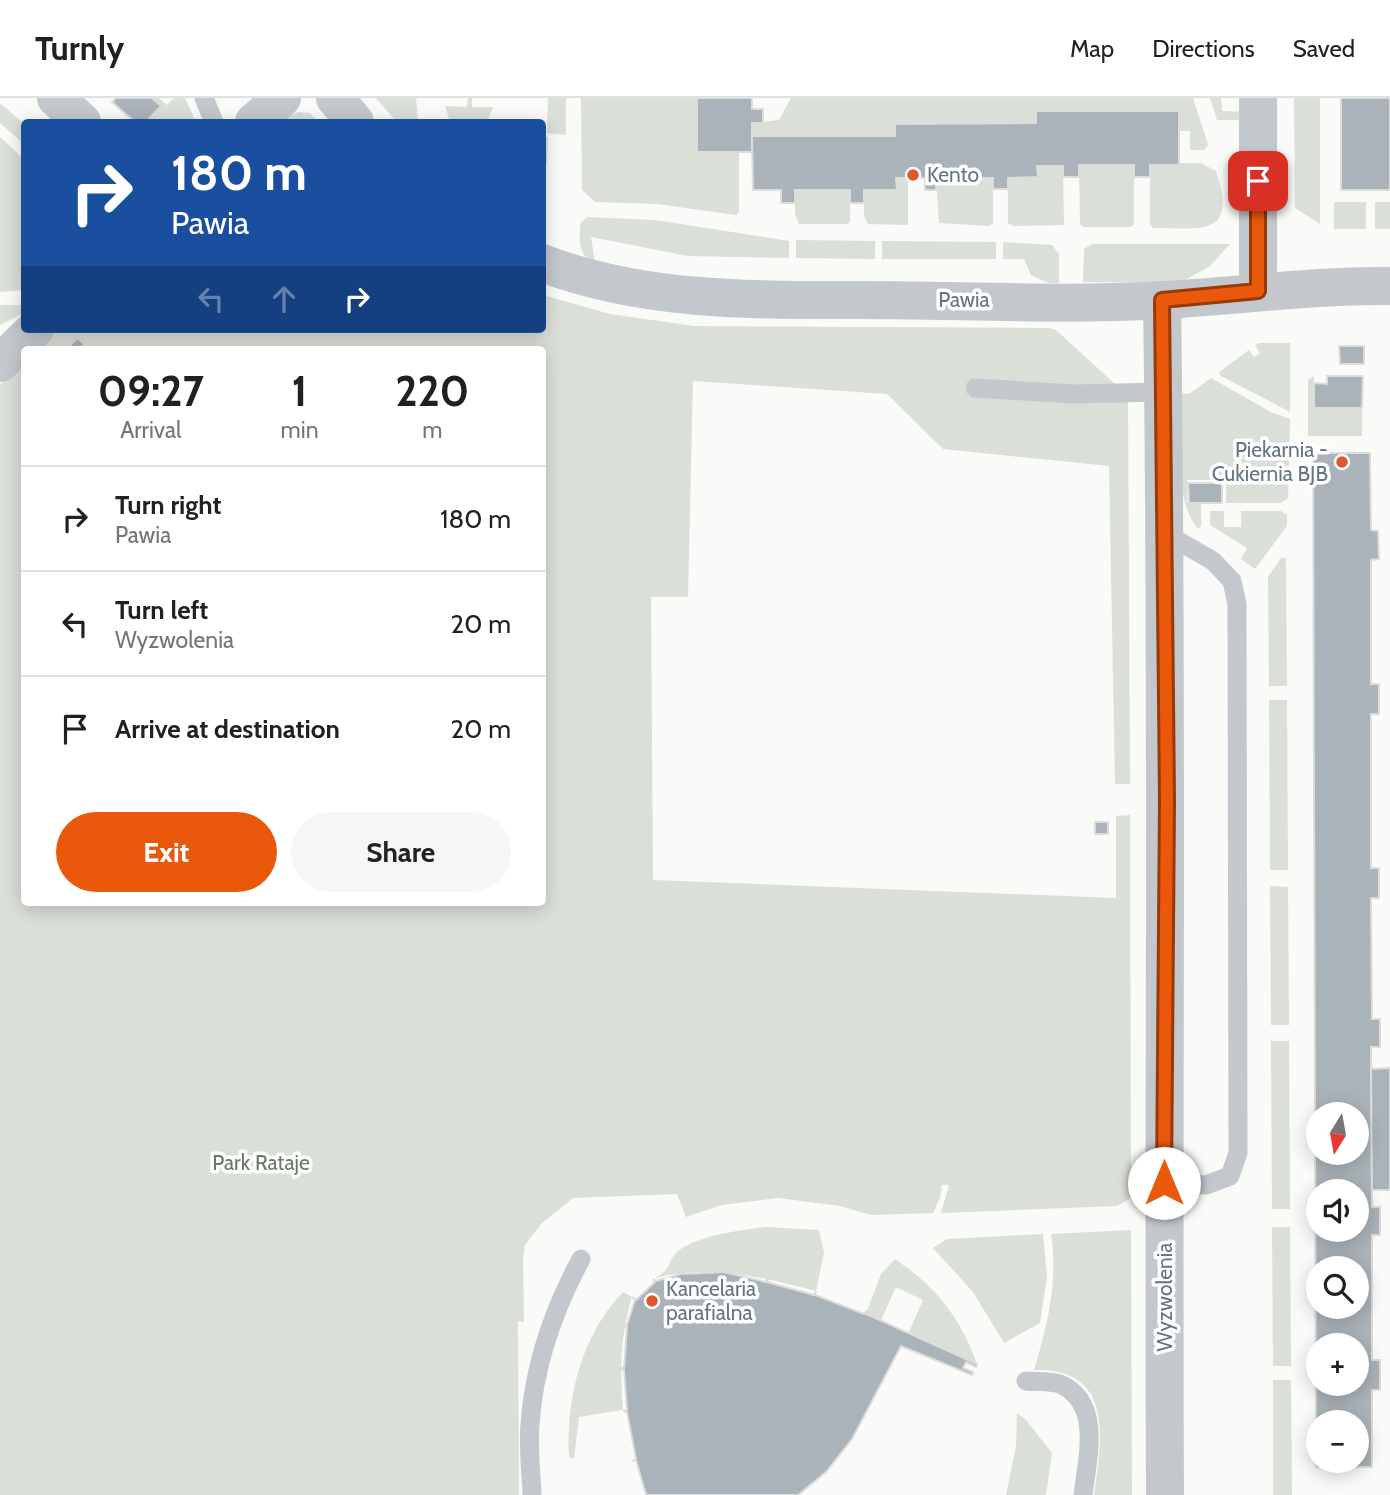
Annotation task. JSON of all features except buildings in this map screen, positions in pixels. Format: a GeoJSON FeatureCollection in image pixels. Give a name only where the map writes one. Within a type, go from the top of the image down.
{"type":"FeatureCollection","features":[{"type":"Feature","properties":{"kind":"street"},"geometry":{"type":"LineString","coordinates":[[56,98],[79,119]]}},
{"type":"Feature","properties":{"kind":"street"},"geometry":{"type":"LineString","coordinates":[[258,119],[282,98]]}},
{"type":"Feature","properties":{"kind":"street"},"geometry":{"type":"LineString","coordinates":[[335,98],[352,119]]}},
{"type":"Feature","properties":{"kind":"street"},"geometry":{"type":"LineString","coordinates":[[1258,98],[1258,291]]}},
{"type":"Feature","properties":{"kind":"street","name":"Pawia"},"geometry":{"type":"LineString","coordinates":[[546,264],[588,280],[682,296],[807,300],[1162,300],[1334,285],[1390,285]]}},
{"type":"Feature","properties":{"kind":"street","name":"Wyzwolenia"},"geometry":{"type":"LineString","coordinates":[[1162,300],[1167,800],[1165,1495]]}},
{"type":"Feature","properties":{"kind":"lane"},"geometry":{"type":"LineString","coordinates":[[204,98],[213,119]]}},
{"type":"Feature","properties":{"kind":"lane"},"geometry":{"type":"LineString","coordinates":[[975,388],[1073,394],[1163,392]]}},
{"type":"Feature","properties":{"kind":"lane"},"geometry":{"type":"LineString","coordinates":[[1163,533],[1213,561],[1232,581],[1237,604],[1238,1088],[1238,1153],[1230,1176],[1206,1185],[1164,1183]]}},
{"type":"Feature","properties":{"kind":"lane"},"geometry":{"type":"LineString","coordinates":[[532,1495],[530,1426],[536,1374],[565,1289],[581,1259]]}},
{"type":"Feature","properties":{"kind":"lane"},"geometry":{"type":"LineString","coordinates":[[1026,1381],[1059,1384],[1083,1403],[1091,1436],[1083,1495]]}},
{"type":"Feature","properties":{"kind":"green space"},"geometry":{"type":"Polygon","coordinates":[[[152,98],[159,98],[167,105],[174,98],[185,98],[195,119],[149,119],[161,106],[152,98]]]}},
{"type":"Feature","properties":{"kind":"green space"},"geometry":{"type":"Polygon","coordinates":[[[376,98],[416,98],[418,119],[394,119],[376,98]]]}},
{"type":"Feature","properties":{"kind":"green space"},"geometry":{"type":"Polygon","coordinates":[[[468,98],[472,98],[472,107],[493,107],[488,119],[449,119],[445,106],[467,107],[468,98]]]}},
{"type":"Feature","properties":{"kind":"green space"},"geometry":{"type":"Polygon","coordinates":[[[548,98],[566,98],[566,135],[547,133],[548,98]]]}},
{"type":"Feature","properties":{"kind":"green space"},"geometry":{"type":"Polygon","coordinates":[[[581,98],[697,98],[697,152],[739,152],[739,212],[736,215],[657,204],[595,202],[582,190],[581,98]]]}},
{"type":"Feature","properties":{"kind":"green space"},"geometry":{"type":"Polygon","coordinates":[[[791,98],[1193,98],[1208,145],[1204,150],[1190,150],[1190,131],[1179,131],[1178,111],[1037,111],[1036,123],[896,124],[895,136],[752,136],[752,123],[779,120],[791,98]]]}},
{"type":"Feature","properties":{"kind":"green space"},"geometry":{"type":"Polygon","coordinates":[[[1210,98],[1221,98],[1222,111],[1245,112],[1245,120],[1217,120],[1210,98]]]}},
{"type":"Feature","properties":{"kind":"green space"},"geometry":{"type":"Polygon","coordinates":[[[1294,98],[1320,98],[1320,224],[1295,208],[1294,98]]]}},
{"type":"Feature","properties":{"kind":"green space"},"geometry":{"type":"Polygon","coordinates":[[[0,103],[21,121],[21,141],[0,123],[0,103]]]}},
{"type":"Feature","properties":{"kind":"green space"},"geometry":{"type":"Polygon","coordinates":[[[299,112],[310,113],[315,119],[279,119],[299,112]]]}},
{"type":"Feature","properties":{"kind":"green space"},"geometry":{"type":"Polygon","coordinates":[[[0,137],[21,156],[21,290],[0,292],[0,137]]]}},
{"type":"Feature","properties":{"kind":"green space"},"geometry":{"type":"Polygon","coordinates":[[[1201,163],[1216,171],[1222,193],[1219,218],[1211,225],[1200,228],[1153,228],[1150,224],[1150,165],[1201,163]]]}},
{"type":"Feature","properties":{"kind":"green space"},"geometry":{"type":"Polygon","coordinates":[[[1079,165],[1134,165],[1134,224],[1131,227],[1083,227],[1080,224],[1079,165]]]}},
{"type":"Feature","properties":{"kind":"green space"},"geometry":{"type":"Polygon","coordinates":[[[1037,166],[1063,166],[1064,225],[1013,226],[1008,223],[1008,178],[1037,177],[1037,166]]]}},
{"type":"Feature","properties":{"kind":"green space"},"geometry":{"type":"Polygon","coordinates":[[[896,178],[908,178],[908,225],[868,224],[864,216],[864,190],[897,189],[896,178]]]}},
{"type":"Feature","properties":{"kind":"green space"},"geometry":{"type":"Polygon","coordinates":[[[936,178],[993,178],[993,223],[989,226],[939,223],[936,178]]]}},
{"type":"Feature","properties":{"kind":"green space"},"geometry":{"type":"Polygon","coordinates":[[[795,190],[850,190],[850,221],[848,224],[799,224],[795,214],[795,190]]]}},
{"type":"Feature","properties":{"kind":"green space"},"geometry":{"type":"Polygon","coordinates":[[[1334,202],[1366,202],[1366,229],[1334,229],[1334,202]]]}},
{"type":"Feature","properties":{"kind":"green space"},"geometry":{"type":"Polygon","coordinates":[[[1375,202],[1390,202],[1390,229],[1375,229],[1375,202]]]}},
{"type":"Feature","properties":{"kind":"green space"},"geometry":{"type":"Polygon","coordinates":[[[587,217],[655,220],[789,241],[789,258],[688,256],[591,237],[595,263],[585,256],[581,247],[580,224],[587,217]]]}},
{"type":"Feature","properties":{"kind":"green space"},"geometry":{"type":"Polygon","coordinates":[[[796,240],[875,241],[875,259],[796,258],[796,240]]]}},
{"type":"Feature","properties":{"kind":"green space"},"geometry":{"type":"Polygon","coordinates":[[[882,241],[996,242],[996,259],[882,259],[882,241]]]}},
{"type":"Feature","properties":{"kind":"green space"},"geometry":{"type":"Polygon","coordinates":[[[1003,242],[1052,245],[1059,254],[1059,283],[1048,283],[1031,275],[1024,259],[1003,259],[1003,242]]]}},
{"type":"Feature","properties":{"kind":"green space"},"geometry":{"type":"Polygon","coordinates":[[[1092,244],[1230,244],[1209,267],[1179,283],[1083,282],[1084,249],[1092,244]]]}},
{"type":"Feature","properties":{"kind":"green space","name":"Park Rataje"},"geometry":{"type":"Polygon","coordinates":[[[546,296],[610,314],[694,326],[1056,330],[1128,396],[1130,784],[1115,784],[1109,466],[943,449],[887,394],[693,381],[688,597],[651,597],[653,880],[1116,898],[1116,816],[1130,815],[1131,1198],[1117,1206],[941,1213],[949,1185],[942,1185],[933,1213],[871,1215],[840,1206],[778,1198],[722,1205],[686,1217],[677,1194],[573,1198],[541,1224],[525,1245],[524,1322],[518,1321],[519,1495],[0,1495],[0,385],[21,363],[21,906],[546,906],[546,346],[39,346],[52,333],[546,333],[546,296]]]}},
{"type":"Feature","properties":{"kind":"green space"},"geometry":{"type":"Polygon","coordinates":[[[0,305],[21,305],[21,314],[0,325],[0,305]]]}},
{"type":"Feature","properties":{"kind":"green space"},"geometry":{"type":"Polygon","coordinates":[[[1290,343],[1290,412],[1221,376],[1219,372],[1249,350],[1254,357],[1260,353],[1255,345],[1290,343]]]}},
{"type":"Feature","properties":{"kind":"green space"},"geometry":{"type":"Polygon","coordinates":[[[1314,376],[1314,408],[1362,408],[1362,436],[1308,436],[1308,380],[1314,376]]]}},
{"type":"Feature","properties":{"kind":"green space"},"geometry":{"type":"Polygon","coordinates":[[[1211,378],[1271,412],[1290,419],[1288,498],[1281,503],[1226,503],[1226,480],[1187,480],[1187,503],[1201,503],[1201,526],[1198,529],[1190,516],[1181,483],[1181,393],[1189,394],[1211,378]]]}},
{"type":"Feature","properties":{"kind":"green space"},"geometry":{"type":"Polygon","coordinates":[[[1210,511],[1224,511],[1224,527],[1241,527],[1241,511],[1281,511],[1287,515],[1287,526],[1255,569],[1241,559],[1247,548],[1210,525],[1210,511]]]}},
{"type":"Feature","properties":{"kind":"green space"},"geometry":{"type":"Polygon","coordinates":[[[1281,558],[1286,558],[1287,686],[1269,686],[1268,577],[1281,558]]]}},
{"type":"Feature","properties":{"kind":"green space"},"geometry":{"type":"Polygon","coordinates":[[[1269,700],[1287,700],[1288,870],[1270,870],[1269,700]]]}},
{"type":"Feature","properties":{"kind":"green space"},"geometry":{"type":"Polygon","coordinates":[[[1270,886],[1288,887],[1289,1025],[1271,1025],[1270,886]]]}},
{"type":"Feature","properties":{"kind":"green space"},"geometry":{"type":"Polygon","coordinates":[[[1271,1041],[1289,1041],[1290,1209],[1272,1209],[1271,1041]]]}},
{"type":"Feature","properties":{"kind":"green space"},"geometry":{"type":"Polygon","coordinates":[[[766,1227],[819,1230],[824,1253],[816,1291],[756,1277],[716,1272],[655,1278],[667,1269],[675,1254],[692,1243],[718,1235],[766,1227]]]}},
{"type":"Feature","properties":{"kind":"green space"},"geometry":{"type":"Polygon","coordinates":[[[1272,1227],[1290,1227],[1291,1366],[1273,1366],[1272,1227]]]}},
{"type":"Feature","properties":{"kind":"green space"},"geometry":{"type":"Polygon","coordinates":[[[1131,1230],[1132,1495],[1094,1495],[1100,1430],[1091,1394],[1079,1381],[1060,1372],[1034,1370],[1050,1303],[1053,1269],[1051,1234],[1131,1230]]]}},
{"type":"Feature","properties":{"kind":"green space"},"geometry":{"type":"Polygon","coordinates":[[[1043,1234],[1047,1277],[1040,1323],[1004,1343],[973,1292],[933,1248],[947,1239],[1043,1234]]]}},
{"type":"Feature","properties":{"kind":"green space"},"geometry":{"type":"Polygon","coordinates":[[[895,1259],[922,1280],[945,1304],[971,1347],[977,1364],[909,1332],[923,1300],[896,1287],[881,1320],[866,1314],[881,1274],[895,1259]]]}},
{"type":"Feature","properties":{"kind":"green space"},"geometry":{"type":"Polygon","coordinates":[[[623,1292],[632,1297],[622,1353],[623,1410],[579,1417],[574,1459],[569,1457],[570,1413],[579,1369],[596,1328],[623,1292]]]}},
{"type":"Feature","properties":{"kind":"green space"},"geometry":{"type":"Polygon","coordinates":[[[1273,1380],[1291,1380],[1292,1495],[1273,1495],[1273,1380]]]}},
{"type":"Feature","properties":{"kind":"green space"},"geometry":{"type":"Polygon","coordinates":[[[1017,1413],[1026,1420],[1052,1453],[1046,1495],[1006,1495],[1016,1446],[1017,1413]]]}},
{"type":"Feature","properties":{"kind":"place","name":"Kento"},"geometry":{"type":"Point","coordinates":[913,175]}},
{"type":"Feature","properties":{"kind":"place","name":"Piekarnia - Cukiernia BJB"},"geometry":{"type":"Point","coordinates":[1342,462]}},
{"type":"Feature","properties":{"kind":"place","name":"Kancelaria parafialna"},"geometry":{"type":"Point","coordinates":[652,1301]}},
{"type":"Feature","properties":{"kind":"route"},"geometry":{"type":"LineString","coordinates":[[1164,1183],[1167,800],[1162,300],[1258,291],[1258,181]]}}]}
